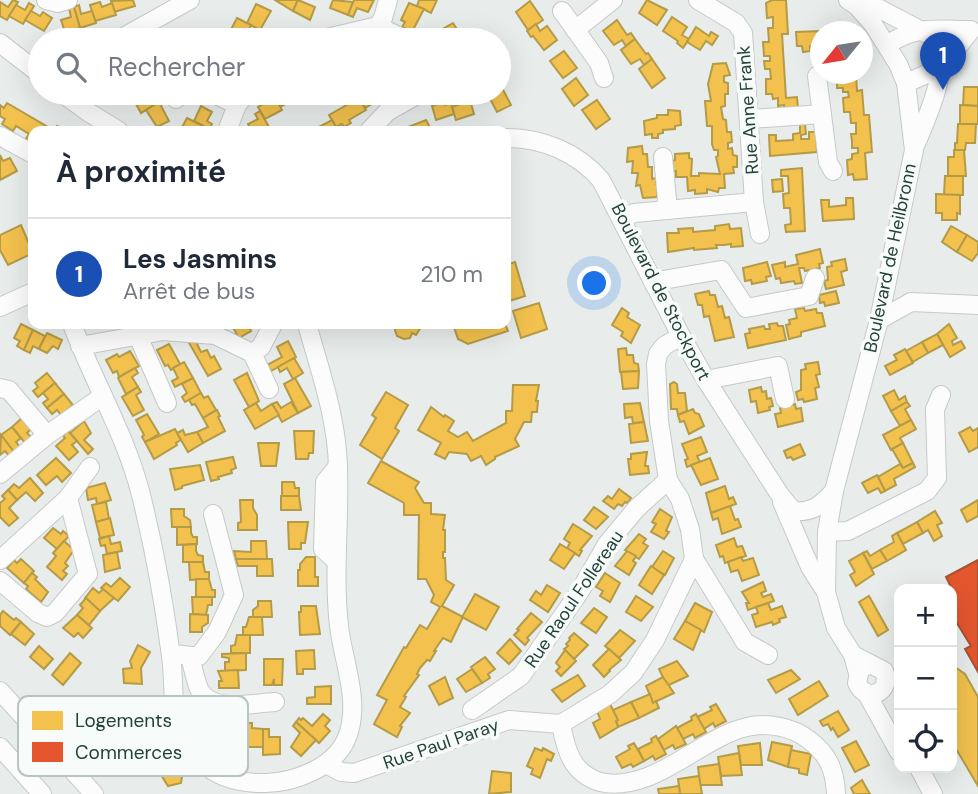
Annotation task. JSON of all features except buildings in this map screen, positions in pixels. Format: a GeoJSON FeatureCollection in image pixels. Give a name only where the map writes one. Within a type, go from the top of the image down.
{"type":"FeatureCollection","features":[{"type":"Feature","properties":{"kind":"street"},"geometry":{"type":"LineString","coordinates":[[46,0],[58,3],[68,0]]}},
{"type":"Feature","properties":{"kind":"street"},"geometry":{"type":"LineString","coordinates":[[140,28],[190,0]]}},
{"type":"Feature","properties":{"kind":"street"},"geometry":{"type":"LineString","coordinates":[[378,26],[388,0]]}},
{"type":"Feature","properties":{"kind":"street"},"geometry":{"type":"LineString","coordinates":[[575,30],[613,0]]}},
{"type":"Feature","properties":{"kind":"street","name":"Rue Anne Frank"},"geometry":{"type":"LineString","coordinates":[[698,0],[736,23],[743,33],[754,202],[760,234]]}},
{"type":"Feature","properties":{"kind":"street"},"geometry":{"type":"LineString","coordinates":[[853,3],[876,7],[937,39],[942,52],[941,68],[914,150]]}},
{"type":"Feature","properties":{"kind":"street","name":"Boulevard de Heilbronn"},"geometry":{"type":"LineString","coordinates":[[826,592],[827,531],[834,491],[878,320],[914,150],[906,83],[887,45],[853,3]]}},
{"type":"Feature","properties":{"kind":"street"},"geometry":{"type":"LineString","coordinates":[[562,11],[599,63],[604,78]]}},
{"type":"Feature","properties":{"kind":"street"},"geometry":{"type":"LineString","coordinates":[[369,28],[382,28]]}},
{"type":"Feature","properties":{"kind":"street"},"geometry":{"type":"LineString","coordinates":[[887,45],[906,33],[921,30],[974,28]]}},
{"type":"Feature","properties":{"kind":"street"},"geometry":{"type":"LineString","coordinates":[[906,83],[941,68],[974,28]]}},
{"type":"Feature","properties":{"kind":"street"},"geometry":{"type":"LineString","coordinates":[[6,48],[28,52]]}},
{"type":"Feature","properties":{"kind":"street"},"geometry":{"type":"LineString","coordinates":[[6,48],[28,65]]}},
{"type":"Feature","properties":{"kind":"street"},"geometry":{"type":"LineString","coordinates":[[818,84],[828,162],[833,171]]}},
{"type":"Feature","properties":{"kind":"street"},"geometry":{"type":"LineString","coordinates":[[78,105],[111,126]]}},
{"type":"Feature","properties":{"kind":"street"},"geometry":{"type":"LineString","coordinates":[[86,105],[88,112]]}},
{"type":"Feature","properties":{"kind":"street"},"geometry":{"type":"LineString","coordinates":[[229,126],[238,105]]}},
{"type":"Feature","properties":{"kind":"street"},"geometry":{"type":"LineString","coordinates":[[374,126],[400,105]]}},
{"type":"Feature","properties":{"kind":"street"},"geometry":{"type":"LineString","coordinates":[[750,119],[822,114]]}},
{"type":"Feature","properties":{"kind":"street"},"geometry":{"type":"LineString","coordinates":[[0,137],[28,152]]}},
{"type":"Feature","properties":{"kind":"street","name":"Boulevard de Stockport"},"geometry":{"type":"LineString","coordinates":[[511,138],[525,138],[562,149],[584,162],[601,180],[706,380],[793,511],[805,512],[821,505],[834,491]]}},
{"type":"Feature","properties":{"kind":"street"},"geometry":{"type":"LineString","coordinates":[[663,157],[668,210]]}},
{"type":"Feature","properties":{"kind":"street"},"geometry":{"type":"LineString","coordinates":[[622,218],[634,213],[754,202]]}},
{"type":"Feature","properties":{"kind":"street"},"geometry":{"type":"LineString","coordinates":[[654,284],[721,270],[746,308],[809,296],[815,278]]}},
{"type":"Feature","properties":{"kind":"street"},"geometry":{"type":"LineString","coordinates":[[888,274],[902,296],[911,302],[978,305]]}},
{"type":"Feature","properties":{"kind":"street"},"geometry":{"type":"LineString","coordinates":[[0,307],[28,294]]}},
{"type":"Feature","properties":{"kind":"street"},"geometry":{"type":"LineString","coordinates":[[878,320],[911,302]]}},
{"type":"Feature","properties":{"kind":"street"},"geometry":{"type":"LineString","coordinates":[[74,329],[141,492],[171,655],[175,696]]}},
{"type":"Feature","properties":{"kind":"street"},"geometry":{"type":"LineString","coordinates":[[80,346],[163,331],[212,329],[252,353],[269,389]]}},
{"type":"Feature","properties":{"kind":"street"},"geometry":{"type":"LineString","coordinates":[[252,353],[261,347],[270,329]]}},
{"type":"Feature","properties":{"kind":"street"},"geometry":{"type":"LineString","coordinates":[[220,776],[266,788],[327,764],[346,741],[353,708],[339,626],[335,560],[338,466],[330,405],[308,329]]}},
{"type":"Feature","properties":{"kind":"street"},"geometry":{"type":"LineString","coordinates":[[138,336],[167,403]]}},
{"type":"Feature","properties":{"kind":"street"},"geometry":{"type":"LineString","coordinates":[[681,336],[664,346],[658,354],[656,364],[659,421],[668,480],[680,499],[690,529],[694,559],[745,642],[768,655]]}},
{"type":"Feature","properties":{"kind":"street"},"geometry":{"type":"LineString","coordinates":[[706,380],[778,366],[785,399]]}},
{"type":"Feature","properties":{"kind":"street"},"geometry":{"type":"LineString","coordinates":[[0,388],[9,390],[47,435]]}},
{"type":"Feature","properties":{"kind":"street"},"geometry":{"type":"LineString","coordinates":[[827,531],[848,531],[927,491],[937,478],[935,409],[941,395]]}},
{"type":"Feature","properties":{"kind":"street"},"geometry":{"type":"LineString","coordinates":[[0,474],[47,435],[103,396]]}},
{"type":"Feature","properties":{"kind":"street"},"geometry":{"type":"LineString","coordinates":[[0,560],[68,498],[90,467]]}},
{"type":"Feature","properties":{"kind":"street","name":"Rue Raoul Follereau"},"geometry":{"type":"LineString","coordinates":[[472,710],[500,692],[526,670],[580,591],[607,544],[636,509],[668,480]]}},
{"type":"Feature","properties":{"kind":"street","name":"Boulevard de Stockport"},"geometry":{"type":"LineString","coordinates":[[780,495],[810,567],[826,592]]}},
{"type":"Feature","properties":{"kind":"street"},"geometry":{"type":"LineString","coordinates":[[0,580],[38,613],[47,617],[55,612],[88,574],[68,498]]}},
{"type":"Feature","properties":{"kind":"street"},"geometry":{"type":"LineString","coordinates":[[171,655],[180,653],[190,657],[199,656],[217,632],[234,595],[213,514]]}},
{"type":"Feature","properties":{"kind":"street"},"geometry":{"type":"LineString","coordinates":[[694,559],[655,640],[633,673],[610,694],[561,724],[565,749],[574,765],[590,779],[611,785],[630,785],[647,780],[728,734],[758,725],[791,729],[825,752],[835,774],[836,794]]}},
{"type":"Feature","properties":{"kind":"street"},"geometry":{"type":"LineString","coordinates":[[826,592],[836,628],[853,655],[864,669],[884,671],[887,681],[875,693]]}},
{"type":"Feature","properties":{"kind":"street"},"geometry":{"type":"LineString","coordinates":[[190,657],[200,690],[205,696]]}},
{"type":"Feature","properties":{"kind":"street"},"geometry":{"type":"LineString","coordinates":[[864,669],[857,683],[859,688],[875,693],[894,721]]}},
{"type":"Feature","properties":{"kind":"street"},"geometry":{"type":"LineString","coordinates":[[0,691],[18,711]]}},
{"type":"Feature","properties":{"kind":"street"},"geometry":{"type":"LineString","coordinates":[[875,693],[894,740]]}},
{"type":"Feature","properties":{"kind":"street"},"geometry":{"type":"LineString","coordinates":[[248,703],[275,702]]}},
{"type":"Feature","properties":{"kind":"street","name":"Rue Paul Paray"},"geometry":{"type":"LineString","coordinates":[[327,764],[341,772],[354,773],[509,720],[561,724]]}},
{"type":"Feature","properties":{"kind":"street"},"geometry":{"type":"LineString","coordinates":[[0,747],[18,767]]}},
{"type":"Feature","properties":{"kind":"street"},"geometry":{"type":"LineString","coordinates":[[910,773],[921,794]]}},
{"type":"Feature","properties":{"kind":"street"},"geometry":{"type":"LineString","coordinates":[[922,773],[933,794]]}},
{"type":"Feature","properties":{"kind":"street"},"geometry":{"type":"LineString","coordinates":[[26,776],[42,794]]}},
{"type":"Feature","properties":{"kind":"street"},"geometry":{"type":"LineString","coordinates":[[78,776],[94,794]]}},
{"type":"Feature","properties":{"kind":"place","name":"Les Jasmins"},"geometry":{"type":"Point","coordinates":[943,90]}}]}
